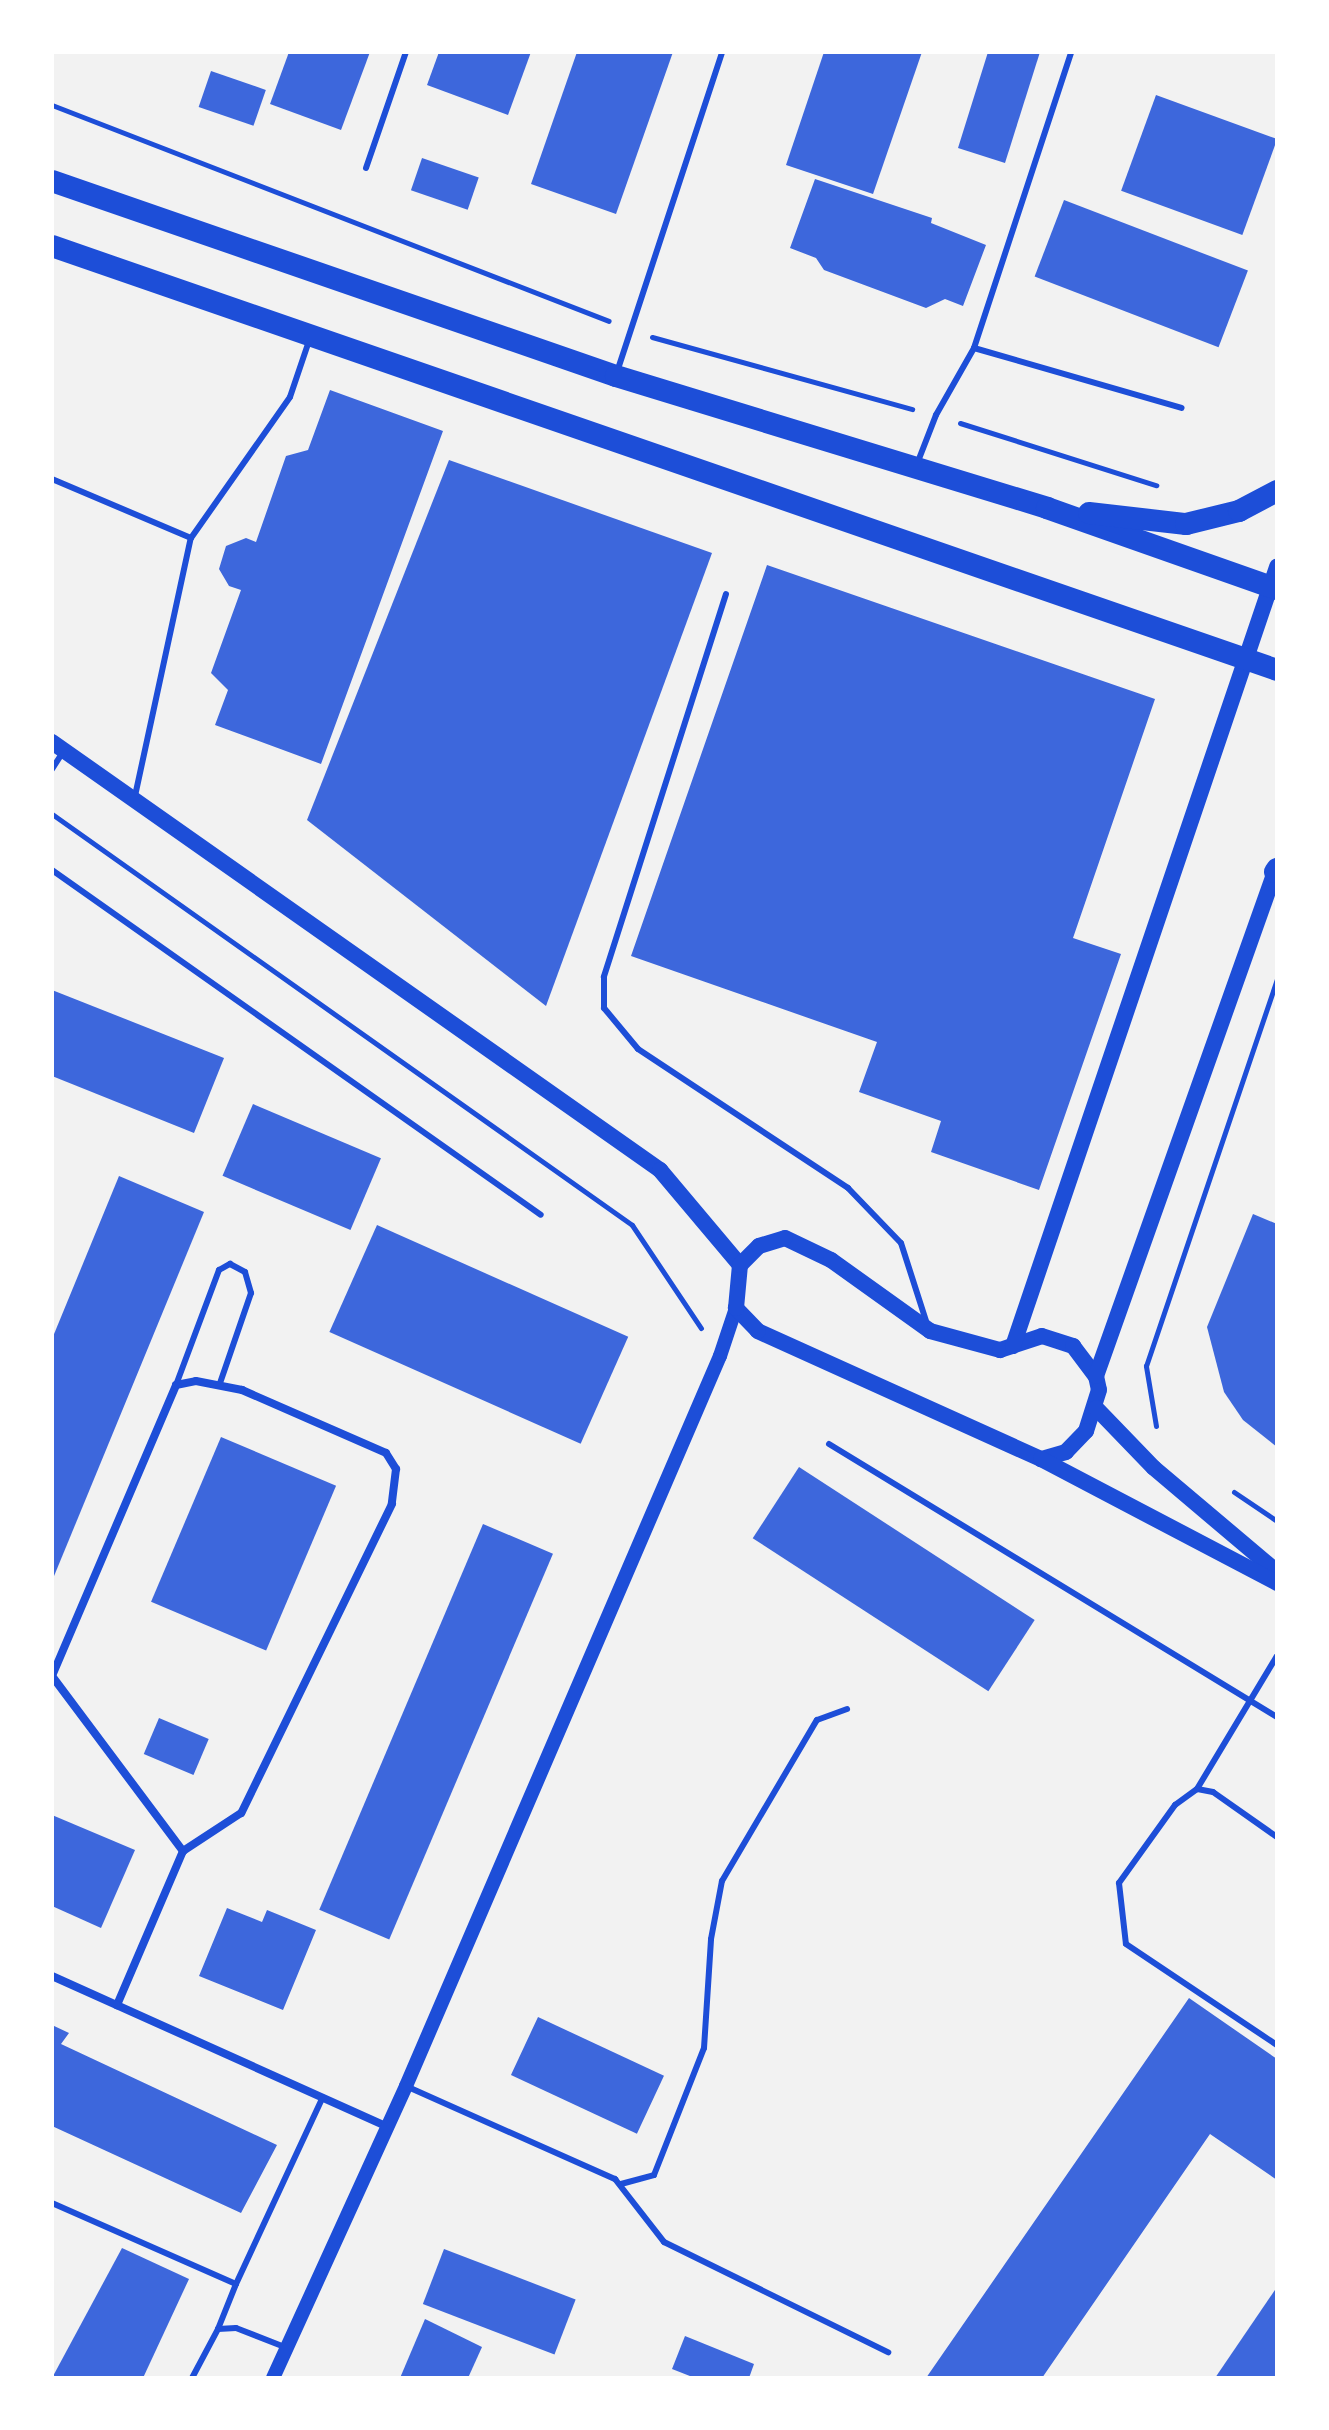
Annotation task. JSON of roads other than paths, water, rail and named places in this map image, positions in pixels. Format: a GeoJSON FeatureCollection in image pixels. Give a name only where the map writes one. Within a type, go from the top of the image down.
{"type":"FeatureCollection","features":[{"type":"Feature","properties":{"kind":"highway"},"geometry":{"type":"LineString","coordinates":[[52,181],[616,376],[1275,581]]}},
{"type":"Feature","properties":{"kind":"highway"},"geometry":{"type":"LineString","coordinates":[[52,246],[1277,670]]}},
{"type":"Feature","properties":{"kind":"highway"},"geometry":{"type":"LineString","coordinates":[[1047,508],[1186,524],[1239,511],[1277,491]]}},
{"type":"Feature","properties":{"kind":"main road"},"geometry":{"type":"LineString","coordinates":[[1013,1346],[1245,657],[1275,581]]}},
{"type":"Feature","properties":{"kind":"main road"},"geometry":{"type":"LineString","coordinates":[[58,746],[660,1170],[740,1265]]}},
{"type":"Feature","properties":{"kind":"main road"},"geometry":{"type":"LineString","coordinates":[[1041,1459],[1066,1452],[1086,1431],[1096,1408],[1096,1376],[1276,869]]}},
{"type":"Feature","properties":{"kind":"main road"},"geometry":{"type":"LineString","coordinates":[[1096,1376],[1073,1346],[1042,1336],[1000,1350],[967,1345],[930,1331],[831,1260],[785,1238],[759,1246],[740,1265],[736,1308],[758,1331],[1041,1459],[1277,1583]]}},
{"type":"Feature","properties":{"kind":"main road"},"geometry":{"type":"LineString","coordinates":[[1096,1408],[1154,1468],[1277,1572]]}},
{"type":"Feature","properties":{"kind":"street"},"geometry":{"type":"LineString","coordinates":[[273,2378],[406,2086],[720,1356],[736,1308]]}},
{"type":"Feature","properties":{"kind":"street"},"geometry":{"type":"LineString","coordinates":[[117,2005],[183,1851],[241,1813],[392,1504],[396,1469],[386,1453],[242,1390],[196,1381],[176,1385],[52,1676],[183,1851]]}},
{"type":"Feature","properties":{"kind":"street"},"geometry":{"type":"LineString","coordinates":[[52,1976],[388,2127]]}},
{"type":"Feature","properties":{"kind":"lane"},"geometry":{"type":"LineString","coordinates":[[366,168],[406,52]]}},
{"type":"Feature","properties":{"kind":"lane"},"geometry":{"type":"LineString","coordinates":[[616,376],[722,52]]}},
{"type":"Feature","properties":{"kind":"lane"},"geometry":{"type":"LineString","coordinates":[[916,468],[936,415],[974,348],[1071,53]]}},
{"type":"Feature","properties":{"kind":"lane"},"geometry":{"type":"LineString","coordinates":[[134,799],[191,538],[290,397],[310,337]]}},
{"type":"Feature","properties":{"kind":"lane"},"geometry":{"type":"LineString","coordinates":[[974,348],[1182,408]]}},
{"type":"Feature","properties":{"kind":"lane"},"geometry":{"type":"LineString","coordinates":[[52,479],[191,538]]}},
{"type":"Feature","properties":{"kind":"lane"},"geometry":{"type":"LineString","coordinates":[[726,594],[604,977],[604,1008],[638,1049],[848,1188],[901,1243],[930,1331]]}},
{"type":"Feature","properties":{"kind":"lane"},"geometry":{"type":"LineString","coordinates":[[52,769],[58,746]]}},
{"type":"Feature","properties":{"kind":"lane"},"geometry":{"type":"LineString","coordinates":[[52,870],[541,1215]]}},
{"type":"Feature","properties":{"kind":"lane"},"geometry":{"type":"LineString","coordinates":[[176,1385],[219,1270],[230,1264],[245,1272],[251,1293],[219,1386]]}},
{"type":"Feature","properties":{"kind":"lane"},"geometry":{"type":"LineString","coordinates":[[829,1444],[1277,1717]]}},
{"type":"Feature","properties":{"kind":"lane"},"geometry":{"type":"LineString","coordinates":[[1277,1656],[1197,1789],[1175,1805],[1119,1883],[1126,1944],[1277,2045]]}},
{"type":"Feature","properties":{"kind":"lane"},"geometry":{"type":"LineString","coordinates":[[621,2184],[654,2175],[704,2048],[711,1939],[722,1881],[817,1720],[847,1709]]}},
{"type":"Feature","properties":{"kind":"lane"},"geometry":{"type":"LineString","coordinates":[[1197,1789],[1213,1792],[1277,1837]]}},
{"type":"Feature","properties":{"kind":"lane"},"geometry":{"type":"LineString","coordinates":[[406,2086],[621,2184],[664,2242],[888,2352]]}},
{"type":"Feature","properties":{"kind":"lane"},"geometry":{"type":"LineString","coordinates":[[192,2378],[218,2329],[323,2097]]}},
{"type":"Feature","properties":{"kind":"lane"},"geometry":{"type":"LineString","coordinates":[[52,2203],[236,2284]]}},
{"type":"Feature","properties":{"kind":"lane"},"geometry":{"type":"LineString","coordinates":[[218,2329],[236,2328],[287,2348]]}}]}
